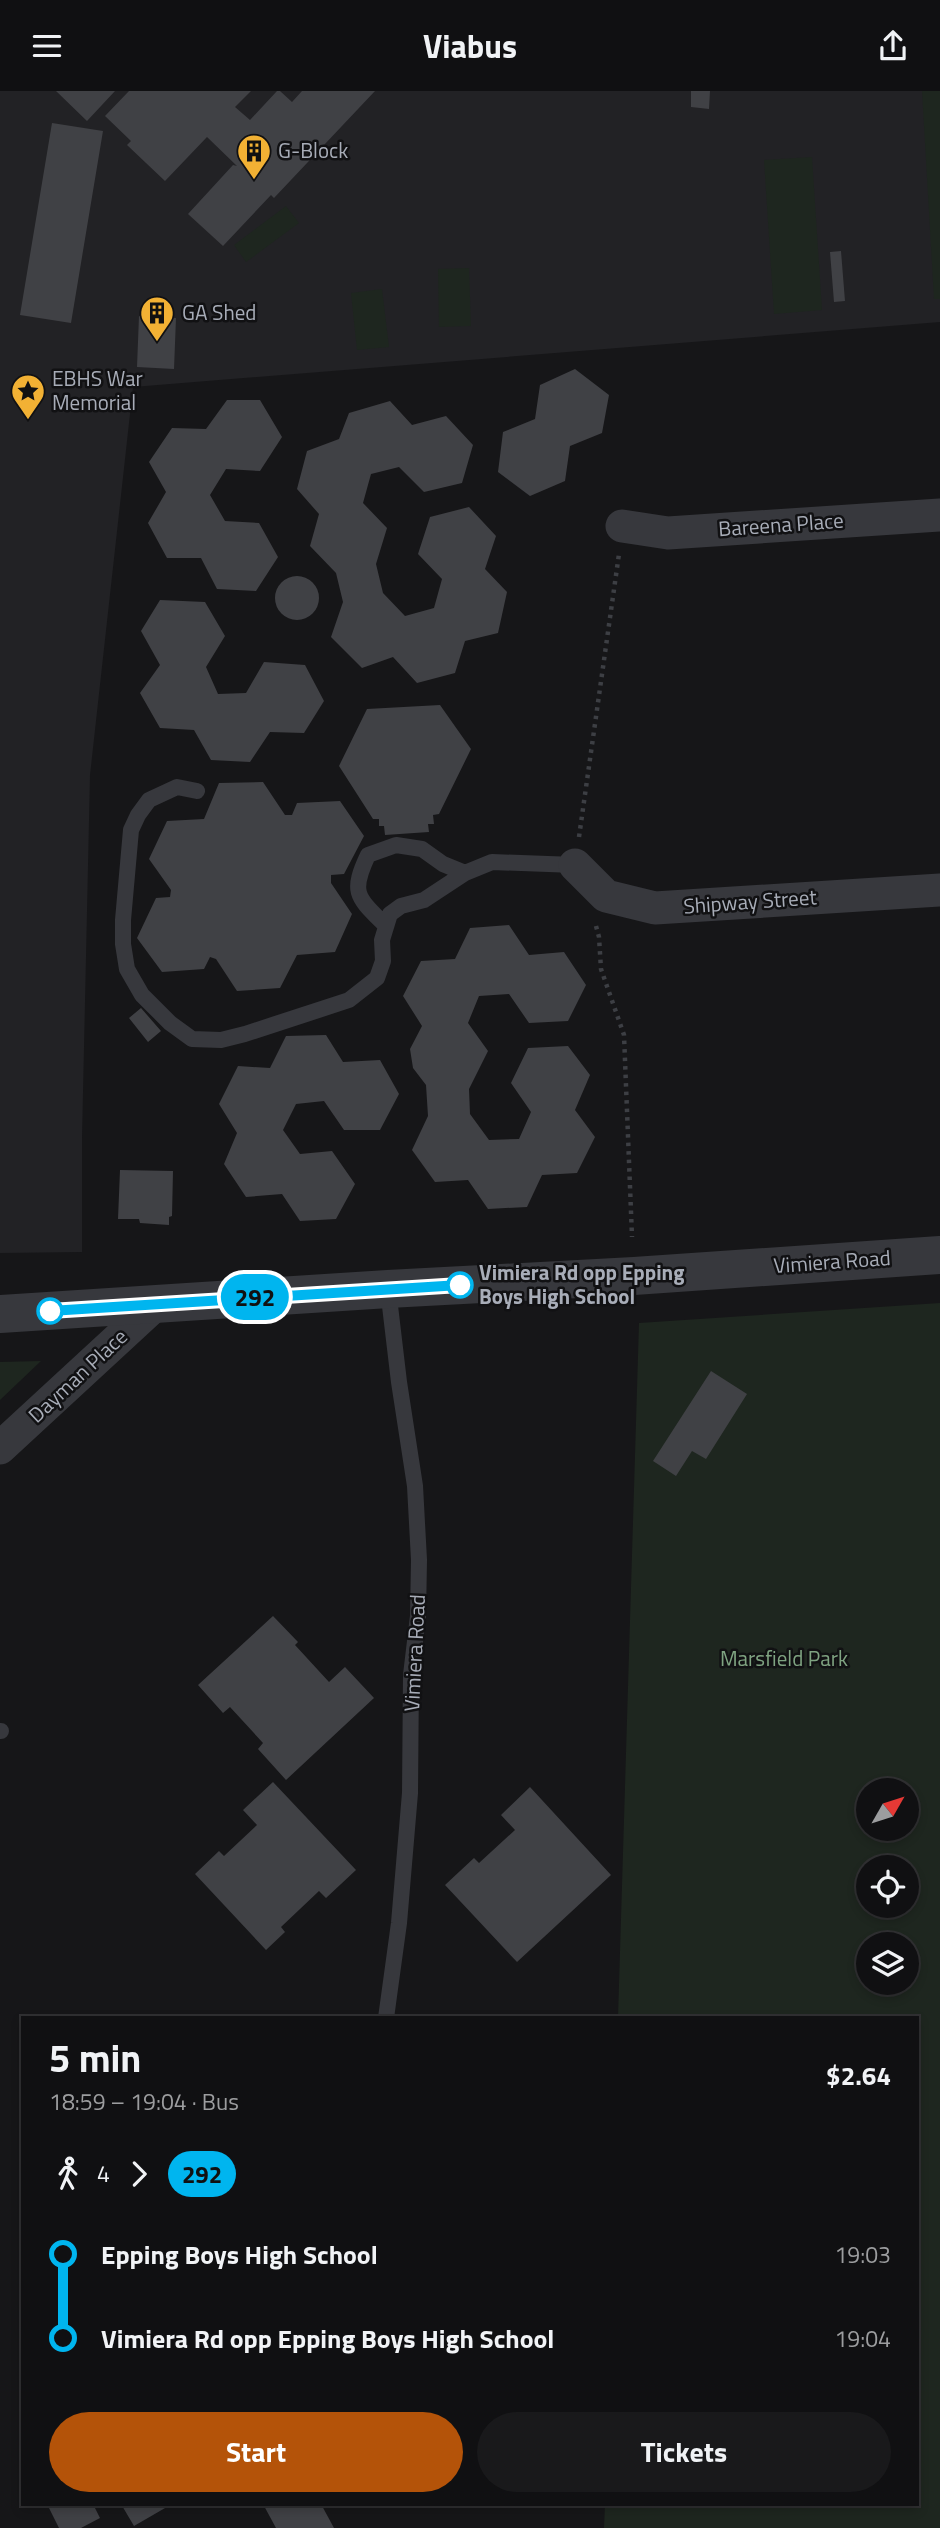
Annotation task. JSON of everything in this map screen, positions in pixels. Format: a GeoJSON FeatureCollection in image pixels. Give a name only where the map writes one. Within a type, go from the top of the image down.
{"type":"FeatureCollection","features":[{"type":"Feature","properties":{"kind":"street","name":"Bareena Place"},"geometry":{"type":"LineString","coordinates":[[622,526],[668,533],[940,515]]}},
{"type":"Feature","properties":{"kind":"street","name":"Shipway Street"},"geometry":{"type":"LineString","coordinates":[[575,865],[606,896],[655,908],[940,890]]}},
{"type":"Feature","properties":{"kind":"street","name":"Vimiera Road"},"geometry":{"type":"LineString","coordinates":[[0,1314],[940,1255]]}},
{"type":"Feature","properties":{"kind":"street","name":"Dayman Place"},"geometry":{"type":"LineString","coordinates":[[0,1448],[157,1303]]}},
{"type":"Feature","properties":{"kind":"lane"},"geometry":{"type":"LineString","coordinates":[[197,791],[177,787],[149,800],[138,815],[131,830],[123,920],[127,969],[142,995],[170,1023],[192,1039],[221,1040],[349,1000],[377,978],[383,961],[382,940],[390,913],[401,906],[424,901],[465,873],[492,862],[575,865]]}},
{"type":"Feature","properties":{"kind":"lane"},"geometry":{"type":"LineString","coordinates":[[385,925],[362,902],[356,879],[368,855],[396,845],[422,849],[443,864],[465,873]]}},
{"type":"Feature","properties":{"kind":"lane","name":"Vimiera Road"},"geometry":{"type":"LineString","coordinates":[[386,2016],[399,1923],[410,1793],[411,1675],[418,1616],[419,1560],[415,1486],[388,1289]]}},
{"type":"Feature","properties":{"kind":"shaded area"},"geometry":{"type":"Polygon","coordinates":[[[0,91],[940,91],[940,322],[133,387],[90,775],[82,1252],[0,1253],[0,91]]]}},
{"type":"Feature","properties":{"kind":"green space"},"geometry":{"type":"Polygon","coordinates":[[[922,91],[940,91],[940,299],[934,299],[922,91]]]}},
{"type":"Feature","properties":{"kind":"green space"},"geometry":{"type":"Polygon","coordinates":[[[812,157],[822,310],[774,314],[764,160],[812,157]]]}},
{"type":"Feature","properties":{"kind":"green space"},"geometry":{"type":"Polygon","coordinates":[[[286,206],[299,223],[246,262],[234,245],[286,206]]]}},
{"type":"Feature","properties":{"kind":"green space"},"geometry":{"type":"Polygon","coordinates":[[[469,268],[471,326],[439,327],[438,269],[469,268]]]}},
{"type":"Feature","properties":{"kind":"green space"},"geometry":{"type":"Polygon","coordinates":[[[382,289],[389,347],[357,350],[351,293],[382,289]]]}},
{"type":"Feature","properties":{"kind":"green space","name":"Marsfield Park"},"geometry":{"type":"Polygon","coordinates":[[[940,1303],[940,2528],[604,2528],[605,2506],[919,2506],[919,2016],[618,2016],[639,1323],[940,1303]]]}},
{"type":"Feature","properties":{"kind":"green space"},"geometry":{"type":"Polygon","coordinates":[[[41,1361],[0,1400],[0,1362],[41,1361]]]}},
{"type":"Feature","properties":{"kind":"building"},"geometry":{"type":"Polygon","coordinates":[[[56,91],[115,91],[87,121],[56,91]]]}},
{"type":"Feature","properties":{"kind":"building","name":"G-Block"},"geometry":{"type":"Polygon","coordinates":[[[129,91],[251,91],[235,107],[250,120],[277,91],[292,102],[302,91],[375,91],[274,198],[271,195],[223,246],[188,214],[233,165],[237,166],[207,137],[165,181],[127,145],[131,141],[105,116],[129,91]]]}},
{"type":"Feature","properties":{"kind":"building"},"geometry":{"type":"Polygon","coordinates":[[[691,91],[710,91],[709,109],[691,107],[691,91]]]}},
{"type":"Feature","properties":{"kind":"building"},"geometry":{"type":"Polygon","coordinates":[[[52,123],[103,131],[71,323],[20,315],[52,123]]]}},
{"type":"Feature","properties":{"kind":"building"},"geometry":{"type":"Polygon","coordinates":[[[841,251],[845,301],[834,302],[830,252],[841,251]]]}},
{"type":"Feature","properties":{"kind":"building","name":"GA Shed"},"geometry":{"type":"Polygon","coordinates":[[[139,316],[176,318],[174,369],[137,367],[139,316]]]}},
{"type":"Feature","properties":{"kind":"building"},"geometry":{"type":"Polygon","coordinates":[[[575,369],[609,395],[602,433],[570,446],[565,481],[530,496],[498,472],[503,432],[535,419],[540,385],[575,369]]]}},
{"type":"Feature","properties":{"kind":"building"},"geometry":{"type":"Polygon","coordinates":[[[227,400],[260,400],[282,437],[260,471],[226,469],[210,495],[225,521],[259,523],[278,557],[256,591],[217,589],[201,558],[167,558],[148,523],[166,492],[149,462],[172,428],[206,429],[227,400]]]}},
{"type":"Feature","properties":{"kind":"building"},"geometry":{"type":"Polygon","coordinates":[[[390,401],[412,425],[446,416],[473,445],[462,483],[424,492],[399,467],[371,474],[363,503],[387,528],[376,564],[383,593],[405,616],[434,608],[442,579],[418,554],[430,517],[469,507],[496,536],[485,569],[507,592],[498,633],[465,641],[455,673],[417,683],[393,657],[362,668],[331,637],[343,602],[336,573],[310,546],[319,514],[297,489],[307,451],[339,439],[349,413],[390,401]]]}},
{"type":"Feature","properties":{"kind":"building"},"geometry":{"type":"Polygon","coordinates":[[[297,576],[312,583],[319,598],[312,613],[297,620],[282,613],[275,598],[282,583],[297,576]]]}},
{"type":"Feature","properties":{"kind":"building"},"geometry":{"type":"Polygon","coordinates":[[[160,600],[205,602],[225,636],[206,667],[218,694],[246,693],[264,662],[305,665],[324,701],[304,733],[270,732],[250,762],[211,760],[194,730],[160,728],[140,693],[160,665],[141,631],[160,600]]]}},
{"type":"Feature","properties":{"kind":"building"},"geometry":{"type":"Polygon","coordinates":[[[440,705],[471,749],[439,814],[433,815],[434,824],[428,824],[429,832],[385,835],[384,826],[379,826],[379,819],[373,819],[339,766],[367,709],[440,705]]]}},
{"type":"Feature","properties":{"kind":"building"},"geometry":{"type":"Polygon","coordinates":[[[263,782],[285,815],[292,815],[297,803],[340,801],[364,836],[344,874],[331,875],[331,883],[352,914],[335,952],[297,955],[280,988],[237,991],[216,959],[210,957],[204,969],[162,972],[137,938],[156,898],[170,897],[171,890],[149,859],[167,821],[204,819],[219,783],[263,782]]]}},
{"type":"Feature","properties":{"kind":"building"},"geometry":{"type":"Polygon","coordinates":[[[509,925],[529,955],[564,952],[586,985],[568,1021],[529,1023],[509,994],[479,996],[468,1023],[488,1051],[469,1089],[470,1114],[489,1140],[519,1139],[531,1112],[511,1083],[528,1048],[568,1046],[590,1075],[575,1110],[595,1137],[577,1173],[542,1175],[527,1207],[488,1209],[468,1180],[435,1182],[412,1150],[428,1116],[426,1085],[413,1068],[410,1049],[422,1026],[403,996],[421,961],[455,959],[470,928],[509,925]]]}},
{"type":"Feature","properties":{"kind":"building"},"geometry":{"type":"Polygon","coordinates":[[[141,1008],[161,1031],[148,1042],[129,1018],[141,1008]]]}},
{"type":"Feature","properties":{"kind":"building"},"geometry":{"type":"Polygon","coordinates":[[[326,1035],[343,1062],[380,1060],[399,1094],[380,1130],[344,1130],[324,1101],[296,1104],[283,1130],[300,1154],[332,1151],[355,1184],[336,1219],[300,1221],[282,1194],[246,1197],[224,1164],[237,1133],[219,1104],[238,1066],[270,1068],[286,1036],[326,1035]]]}},
{"type":"Feature","properties":{"kind":"building"},"geometry":{"type":"Polygon","coordinates":[[[120,1170],[173,1171],[172,1216],[169,1217],[169,1225],[140,1223],[139,1219],[118,1219],[120,1170]]]}},
{"type":"Feature","properties":{"kind":"building"},"geometry":{"type":"Polygon","coordinates":[[[711,1371],[747,1394],[706,1459],[692,1451],[676,1476],[653,1461],[711,1371]]]}},
{"type":"Feature","properties":{"kind":"building"},"geometry":{"type":"Polygon","coordinates":[[[273,1616],[298,1642],[295,1645],[329,1682],[345,1667],[374,1698],[286,1780],[258,1749],[263,1743],[230,1707],[223,1713],[198,1685],[273,1616]]]}},
{"type":"Feature","properties":{"kind":"building"},"geometry":{"type":"Polygon","coordinates":[[[273,1782],[356,1870],[326,1898],[319,1891],[281,1927],[285,1932],[266,1950],[195,1874],[219,1851],[224,1856],[257,1825],[243,1810],[273,1782]]]}},
{"type":"Feature","properties":{"kind":"building"},"geometry":{"type":"Polygon","coordinates":[[[530,1787],[611,1875],[517,1962],[445,1885],[474,1858],[479,1863],[515,1830],[501,1815],[530,1787]]]}},
{"type":"Feature","properties":{"kind":"building"},"geometry":{"type":"Polygon","coordinates":[[[48,2506],[94,2506],[100,2518],[81,2528],[59,2528],[48,2506]]]}},
{"type":"Feature","properties":{"kind":"building"},"geometry":{"type":"Polygon","coordinates":[[[122,2506],[169,2506],[134,2526],[122,2506]]]}},
{"type":"Feature","properties":{"kind":"building"},"geometry":{"type":"Polygon","coordinates":[[[264,2506],[322,2506],[334,2528],[276,2528],[264,2506]]]}},
{"type":"Feature","properties":{"kind":"bus line","name":"292"},"geometry":{"type":"LineString","coordinates":[[50,1311],[460,1285]]}},
{"type":"Feature","properties":{"kind":"place","name":"G-Block"},"geometry":{"type":"Point","coordinates":[254,181]}},
{"type":"Feature","properties":{"kind":"place","name":"GA Shed"},"geometry":{"type":"Point","coordinates":[157,343]}},
{"type":"Feature","properties":{"kind":"place","name":"EBHS War Memorial"},"geometry":{"type":"Point","coordinates":[28,421]}},
{"type":"Feature","properties":{"kind":"place","name":"Vimiera Rd opp Epping Boys High School"},"geometry":{"type":"Point","coordinates":[460,1285]}}]}
